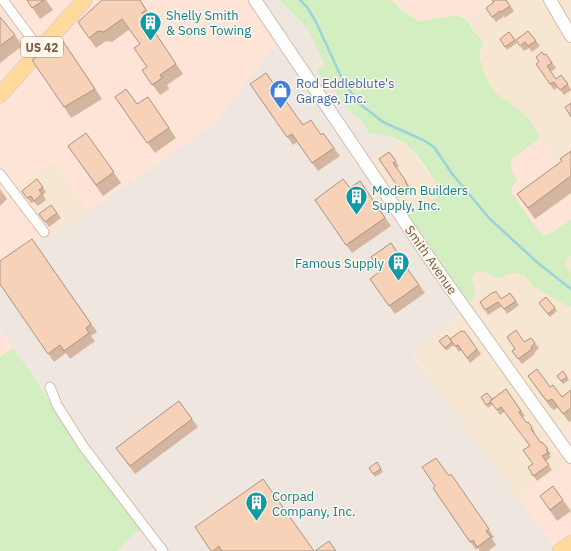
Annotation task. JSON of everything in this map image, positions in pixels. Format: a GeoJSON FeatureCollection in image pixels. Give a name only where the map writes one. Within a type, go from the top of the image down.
{"type":"FeatureCollection","features":[{"type":"Feature","properties":{"kind":"main road","name":"US 42"},"geometry":{"type":"LineString","coordinates":[[0,95],[84,0]]}},
{"type":"Feature","properties":{"kind":"main road"},"geometry":{"type":"LineString","coordinates":[[560,551],[571,543]]}},
{"type":"Feature","properties":{"kind":"street"},"geometry":{"type":"LineString","coordinates":[[3,0],[40,50]]}},
{"type":"Feature","properties":{"kind":"street","name":"Smith Avenue"},"geometry":{"type":"LineString","coordinates":[[255,0],[436,268],[571,457]]}},
{"type":"Feature","properties":{"kind":"street"},"geometry":{"type":"LineString","coordinates":[[550,0],[571,36]]}},
{"type":"Feature","properties":{"kind":"street"},"geometry":{"type":"LineString","coordinates":[[0,174],[44,232]]}},
{"type":"Feature","properties":{"kind":"street"},"geometry":{"type":"LineString","coordinates":[[50,387],[57,405],[83,446],[164,551]]}},
{"type":"Feature","properties":{"kind":"shaded area"},"geometry":{"type":"Polygon","coordinates":[[[3,0],[250,0],[278,41],[216,122],[89,211],[54,160],[14,188],[48,232],[0,266],[0,2],[3,0]]]}},
{"type":"Feature","properties":{"kind":"shaded area"},"geometry":{"type":"Polygon","coordinates":[[[254,0],[280,0],[305,26],[311,35],[318,53],[325,64],[318,75],[328,81],[346,108],[362,121],[368,132],[401,141],[370,162],[462,314],[411,353],[555,548],[550,551],[118,551],[125,542],[141,529],[80,449],[41,388],[0,330],[0,266],[46,233],[50,238],[216,122],[278,41],[254,0]]]}},
{"type":"Feature","properties":{"kind":"shaded area"},"geometry":{"type":"Polygon","coordinates":[[[391,0],[489,0],[464,17],[460,16],[418,21],[391,0]]]}},
{"type":"Feature","properties":{"kind":"shaded area"},"geometry":{"type":"Polygon","coordinates":[[[489,0],[571,0],[571,426],[549,443],[566,464],[518,499],[411,352],[462,315],[475,273],[481,271],[498,278],[450,181],[526,117],[497,94],[493,89],[482,68],[481,45],[483,42],[464,17],[489,0]]]}},
{"type":"Feature","properties":{"kind":"shaded area"},"geometry":{"type":"Polygon","coordinates":[[[539,139],[557,163],[571,153],[571,219],[551,233],[544,235],[535,226],[511,192],[512,187],[517,180],[510,170],[510,162],[513,158],[539,139]]]}},
{"type":"Feature","properties":{"kind":"shaded area"},"geometry":{"type":"Polygon","coordinates":[[[401,141],[408,145],[440,189],[440,193],[433,202],[418,207],[406,216],[370,162],[401,141]]]}},
{"type":"Feature","properties":{"kind":"shaded area"},"geometry":{"type":"Polygon","coordinates":[[[54,160],[89,211],[50,239],[14,189],[54,160]]]}},
{"type":"Feature","properties":{"kind":"shaded area"},"geometry":{"type":"Polygon","coordinates":[[[0,330],[13,348],[0,357],[0,330]]]}},
{"type":"Feature","properties":{"kind":"shaded area"},"geometry":{"type":"Polygon","coordinates":[[[571,426],[571,551],[550,551],[554,548],[518,499],[565,464],[549,442],[571,426]]]}},
{"type":"Feature","properties":{"kind":"green space"},"geometry":{"type":"Polygon","coordinates":[[[280,0],[391,0],[418,21],[459,16],[468,21],[483,42],[480,55],[481,62],[483,70],[493,89],[497,94],[530,120],[538,133],[539,139],[511,161],[511,169],[517,180],[512,187],[511,192],[535,226],[544,235],[551,233],[571,219],[571,255],[567,260],[566,266],[571,274],[571,308],[533,286],[524,275],[512,273],[498,278],[481,271],[475,273],[472,281],[475,293],[472,301],[467,303],[406,216],[418,207],[433,202],[440,193],[440,189],[422,162],[406,144],[397,139],[368,132],[362,121],[346,108],[328,81],[318,75],[318,69],[325,64],[318,53],[311,35],[305,26],[280,0]]]}},
{"type":"Feature","properties":{"kind":"green space"},"geometry":{"type":"Polygon","coordinates":[[[13,348],[41,388],[80,449],[141,529],[125,542],[118,551],[0,551],[0,357],[13,348]]]}},
{"type":"Feature","properties":{"kind":"building"},"geometry":{"type":"Polygon","coordinates":[[[27,0],[44,0],[32,8],[27,0]]]}},
{"type":"Feature","properties":{"kind":"building","name":"Shelly Smith & Sons Towing"},"geometry":{"type":"Polygon","coordinates":[[[102,0],[140,0],[146,10],[142,13],[176,64],[160,75],[162,78],[152,85],[142,70],[147,67],[134,48],[140,44],[122,19],[104,32],[98,31],[89,38],[78,22],[102,0]]]}},
{"type":"Feature","properties":{"kind":"building"},"geometry":{"type":"Polygon","coordinates":[[[492,0],[506,0],[510,6],[492,17],[486,8],[494,2],[492,0]]]}},
{"type":"Feature","properties":{"kind":"building"},"geometry":{"type":"Polygon","coordinates":[[[0,17],[15,35],[0,46],[0,17]]]}},
{"type":"Feature","properties":{"kind":"building"},"geometry":{"type":"Polygon","coordinates":[[[528,31],[536,41],[528,46],[525,42],[520,46],[516,40],[528,31]]]}},
{"type":"Feature","properties":{"kind":"building"},"geometry":{"type":"Polygon","coordinates":[[[509,32],[515,40],[505,47],[500,39],[509,32]]]}},
{"type":"Feature","properties":{"kind":"building"},"geometry":{"type":"Polygon","coordinates":[[[62,40],[95,89],[64,107],[32,60],[62,40]]]}},
{"type":"Feature","properties":{"kind":"building"},"geometry":{"type":"Polygon","coordinates":[[[542,52],[544,55],[546,54],[552,63],[547,66],[556,79],[561,75],[568,84],[560,90],[554,82],[550,84],[536,64],[539,62],[536,57],[542,52]]]}},
{"type":"Feature","properties":{"kind":"building","name":"Rod Eddleblute's Garage, Inc."},"geometry":{"type":"Polygon","coordinates":[[[266,73],[303,125],[311,120],[321,135],[323,133],[334,148],[312,163],[292,134],[287,137],[250,84],[266,73]]]}},
{"type":"Feature","properties":{"kind":"building"},"geometry":{"type":"Polygon","coordinates":[[[126,89],[137,104],[148,97],[169,128],[147,143],[115,97],[126,89]]]}},
{"type":"Feature","properties":{"kind":"building"},"geometry":{"type":"Polygon","coordinates":[[[571,103],[571,117],[565,107],[571,103]]]}},
{"type":"Feature","properties":{"kind":"building"},"geometry":{"type":"Polygon","coordinates":[[[86,133],[114,172],[96,185],[68,146],[86,133]]]}},
{"type":"Feature","properties":{"kind":"building"},"geometry":{"type":"Polygon","coordinates":[[[571,151],[571,176],[528,208],[517,194],[562,161],[560,159],[571,151]]]}},
{"type":"Feature","properties":{"kind":"building"},"geometry":{"type":"Polygon","coordinates":[[[389,152],[396,161],[393,163],[408,186],[402,190],[399,186],[398,187],[379,159],[389,152]]]}},
{"type":"Feature","properties":{"kind":"building"},"geometry":{"type":"Polygon","coordinates":[[[37,179],[43,187],[39,190],[42,194],[34,201],[31,196],[27,198],[22,191],[37,179]]]}},
{"type":"Feature","properties":{"kind":"building","name":"Modern Builders Supply, Inc."},"geometry":{"type":"Polygon","coordinates":[[[343,179],[350,188],[360,181],[385,218],[346,245],[315,200],[343,179]]]}},
{"type":"Feature","properties":{"kind":"building"},"geometry":{"type":"Polygon","coordinates":[[[51,205],[57,213],[45,222],[39,214],[51,205]]]}},
{"type":"Feature","properties":{"kind":"building"},"geometry":{"type":"Polygon","coordinates":[[[32,239],[91,324],[86,328],[89,333],[64,351],[60,345],[48,354],[0,284],[0,261],[32,239]]]}},
{"type":"Feature","properties":{"kind":"building","name":"Famous Supply"},"geometry":{"type":"Polygon","coordinates":[[[391,243],[397,252],[396,253],[419,285],[389,306],[370,279],[381,271],[371,257],[391,243]]]}},
{"type":"Feature","properties":{"kind":"building"},"geometry":{"type":"Polygon","coordinates":[[[496,291],[501,299],[510,293],[516,301],[504,309],[498,302],[485,310],[480,302],[496,291]]]}},
{"type":"Feature","properties":{"kind":"building"},"geometry":{"type":"Polygon","coordinates":[[[546,297],[555,308],[548,314],[539,303],[546,297]]]}},
{"type":"Feature","properties":{"kind":"building"},"geometry":{"type":"Polygon","coordinates":[[[516,330],[524,342],[531,338],[535,343],[531,347],[532,349],[518,359],[512,351],[515,349],[507,337],[516,330]]]}},
{"type":"Feature","properties":{"kind":"building"},"geometry":{"type":"Polygon","coordinates":[[[461,331],[464,331],[477,349],[467,358],[458,345],[455,346],[450,339],[461,331]]]}},
{"type":"Feature","properties":{"kind":"building"},"geometry":{"type":"Polygon","coordinates":[[[447,335],[452,342],[445,348],[439,341],[447,335]]]}},
{"type":"Feature","properties":{"kind":"building"},"geometry":{"type":"Polygon","coordinates":[[[537,369],[550,387],[553,385],[562,397],[571,390],[571,408],[563,414],[552,399],[548,401],[545,399],[528,376],[537,369]]]}},
{"type":"Feature","properties":{"kind":"building"},"geometry":{"type":"Polygon","coordinates":[[[563,371],[567,377],[561,381],[557,376],[563,371]]]}},
{"type":"Feature","properties":{"kind":"building"},"geometry":{"type":"Polygon","coordinates":[[[506,389],[521,411],[519,412],[523,418],[532,427],[531,429],[541,443],[542,442],[548,449],[546,450],[548,453],[542,456],[549,465],[533,476],[528,467],[533,464],[523,450],[530,446],[501,407],[497,410],[490,401],[506,389]]]}},
{"type":"Feature","properties":{"kind":"building"},"geometry":{"type":"Polygon","coordinates":[[[487,393],[492,399],[490,401],[491,402],[486,405],[481,397],[487,393]]]}},
{"type":"Feature","properties":{"kind":"building"},"geometry":{"type":"Polygon","coordinates":[[[179,401],[192,419],[130,466],[116,448],[179,401]]]}},
{"type":"Feature","properties":{"kind":"building"},"geometry":{"type":"Polygon","coordinates":[[[436,458],[449,476],[451,474],[489,529],[486,531],[491,537],[477,547],[473,540],[470,542],[433,488],[435,486],[422,467],[436,458]]]}},
{"type":"Feature","properties":{"kind":"building"},"geometry":{"type":"Polygon","coordinates":[[[377,462],[381,469],[373,474],[369,468],[377,462]]]}},
{"type":"Feature","properties":{"kind":"building","name":"Corpad Company, Inc."},"geometry":{"type":"Polygon","coordinates":[[[263,479],[314,551],[222,551],[219,546],[211,551],[195,527],[263,479]]]}},
{"type":"Feature","properties":{"kind":"building"},"geometry":{"type":"Polygon","coordinates":[[[553,486],[563,500],[550,510],[540,496],[553,486]]]}},
{"type":"Feature","properties":{"kind":"building"},"geometry":{"type":"Polygon","coordinates":[[[329,541],[336,551],[315,551],[329,541]]]}},
{"type":"Feature","properties":{"kind":"waterway"},"geometry":{"type":"LineString","coordinates":[[300,0],[307,7],[316,22],[344,83],[360,104],[383,122],[423,140],[434,147],[453,175],[490,219],[538,263],[571,289]]}},
{"type":"Feature","properties":{"kind":"place","name":"Shelly Smith & Sons Towing"},"geometry":{"type":"Point","coordinates":[150,42]}},
{"type":"Feature","properties":{"kind":"place","name":"Rod Eddleblute's Garage, Inc."},"geometry":{"type":"Point","coordinates":[281,110]}},
{"type":"Feature","properties":{"kind":"place","name":"Modern Builders Supply, Inc."},"geometry":{"type":"Point","coordinates":[356,216]}},
{"type":"Feature","properties":{"kind":"place","name":"Famous Supply"},"geometry":{"type":"Point","coordinates":[399,282]}},
{"type":"Feature","properties":{"kind":"place","name":"Corpad Company, Inc."},"geometry":{"type":"Point","coordinates":[256,522]}}]}
